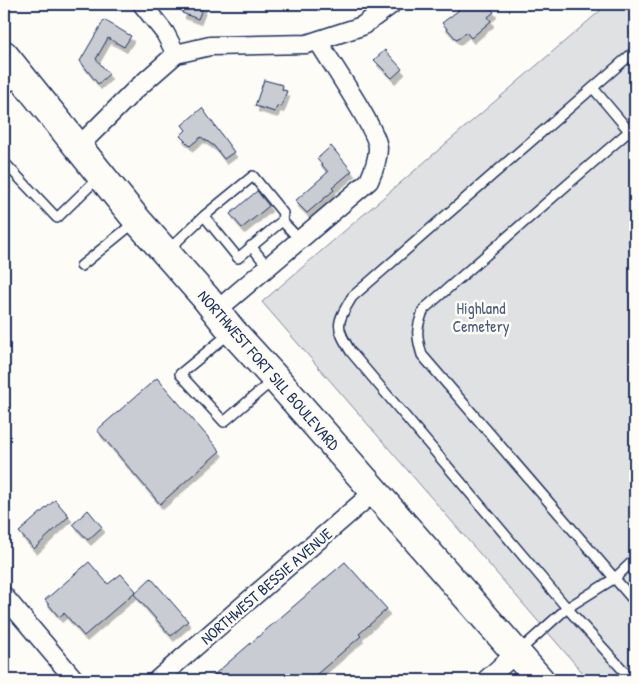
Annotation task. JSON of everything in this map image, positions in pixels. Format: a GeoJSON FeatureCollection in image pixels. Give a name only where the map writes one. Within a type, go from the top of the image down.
{"type":"FeatureCollection","features":[{"type":"Feature","properties":{"kind":"main road","name":"NORTHWEST FORT SILL BOULEVARD"},"geometry":{"type":"LineString","coordinates":[[4,55],[12,84],[77,148],[224,321],[540,680]]}},
{"type":"Feature","properties":{"kind":"street"},"geometry":{"type":"LineString","coordinates":[[142,4],[165,33],[176,54]]}},
{"type":"Feature","properties":{"kind":"street"},"geometry":{"type":"LineString","coordinates":[[77,148],[134,90],[176,54],[210,46],[306,44],[362,26],[392,4]]}},
{"type":"Feature","properties":{"kind":"street"},"geometry":{"type":"LineString","coordinates":[[224,321],[268,267],[369,181],[376,167],[379,146],[369,124],[318,41]]}},
{"type":"Feature","properties":{"kind":"street","name":"NORTHWEST BESSIE AVENUE"},"geometry":{"type":"LineString","coordinates":[[157,680],[374,491]]}},
{"type":"Feature","properties":{"kind":"street"},"geometry":{"type":"LineString","coordinates":[[4,596],[76,680]]}},
{"type":"Feature","properties":{"kind":"street"},"geometry":{"type":"LineString","coordinates":[[486,680],[516,653]]}},
{"type":"Feature","properties":{"kind":"lane"},"geometry":{"type":"LineString","coordinates":[[632,680],[567,608],[351,352],[339,332],[341,316],[352,297],[635,51]]}},
{"type":"Feature","properties":{"kind":"lane"},"geometry":{"type":"LineString","coordinates":[[593,88],[633,131],[424,309],[417,325],[418,342],[422,355],[635,602]]}},
{"type":"Feature","properties":{"kind":"lane"},"geometry":{"type":"LineString","coordinates":[[4,162],[57,218],[100,176]]}},
{"type":"Feature","properties":{"kind":"lane"},"geometry":{"type":"LineString","coordinates":[[166,252],[204,216],[252,176],[283,213],[282,221],[238,258],[204,216]]}},
{"type":"Feature","properties":{"kind":"lane"},"geometry":{"type":"LineString","coordinates":[[81,266],[137,220]]}},
{"type":"Feature","properties":{"kind":"lane"},"geometry":{"type":"LineString","coordinates":[[282,221],[300,240]]}},
{"type":"Feature","properties":{"kind":"lane"},"geometry":{"type":"LineString","coordinates":[[251,246],[268,267]]}},
{"type":"Feature","properties":{"kind":"lane"},"geometry":{"type":"LineString","coordinates":[[224,321],[180,374],[224,422],[275,378]]}},
{"type":"Feature","properties":{"kind":"lane"},"geometry":{"type":"LineString","coordinates":[[516,653],[567,608],[615,578],[635,559]]}},
{"type":"Feature","properties":{"kind":"green space","name":"Highland Cemetery"},"geometry":{"type":"Polygon","coordinates":[[[608,4],[635,4],[635,680],[589,680],[262,302],[608,4]]]}},
{"type":"Feature","properties":{"kind":"building"},"geometry":{"type":"Polygon","coordinates":[[[186,4],[204,4],[198,19],[182,13],[186,4]]]}},
{"type":"Feature","properties":{"kind":"building"},"geometry":{"type":"Polygon","coordinates":[[[454,4],[487,4],[494,12],[488,17],[491,21],[471,38],[466,32],[457,40],[442,23],[459,10],[454,4]]]}},
{"type":"Feature","properties":{"kind":"building"},"geometry":{"type":"Polygon","coordinates":[[[104,20],[131,36],[124,47],[108,38],[96,59],[109,74],[98,84],[80,61],[104,20]]]}},
{"type":"Feature","properties":{"kind":"building"},"geometry":{"type":"Polygon","coordinates":[[[385,50],[402,69],[392,78],[374,60],[385,50]]]}},
{"type":"Feature","properties":{"kind":"building"},"geometry":{"type":"Polygon","coordinates":[[[264,80],[283,85],[282,90],[287,91],[281,107],[277,106],[275,112],[255,106],[264,80]]]}},
{"type":"Feature","properties":{"kind":"building"},"geometry":{"type":"Polygon","coordinates":[[[202,108],[234,152],[224,159],[214,146],[201,137],[190,146],[180,136],[186,130],[182,125],[202,108]]]}},
{"type":"Feature","properties":{"kind":"building"},"geometry":{"type":"Polygon","coordinates":[[[331,146],[352,171],[332,188],[334,190],[307,213],[295,201],[328,172],[317,159],[331,146]]]}},
{"type":"Feature","properties":{"kind":"building"},"geometry":{"type":"Polygon","coordinates":[[[257,191],[269,206],[242,228],[230,214],[257,191]]]}},
{"type":"Feature","properties":{"kind":"building"},"geometry":{"type":"Polygon","coordinates":[[[157,378],[220,451],[160,504],[97,430],[157,378]]]}},
{"type":"Feature","properties":{"kind":"building"},"geometry":{"type":"Polygon","coordinates":[[[55,500],[69,516],[34,549],[19,532],[55,500]]]}},
{"type":"Feature","properties":{"kind":"building"},"geometry":{"type":"Polygon","coordinates":[[[88,510],[102,527],[88,540],[73,524],[88,510]]]}},
{"type":"Feature","properties":{"kind":"building"},"geometry":{"type":"Polygon","coordinates":[[[89,562],[108,584],[121,574],[136,591],[84,636],[64,613],[59,617],[45,600],[89,562]]]}},
{"type":"Feature","properties":{"kind":"building"},"geometry":{"type":"Polygon","coordinates":[[[345,562],[387,609],[359,634],[361,636],[310,680],[208,680],[345,562]]]}},
{"type":"Feature","properties":{"kind":"building"},"geometry":{"type":"Polygon","coordinates":[[[151,578],[188,621],[171,636],[134,594],[151,578]]]}}]}
